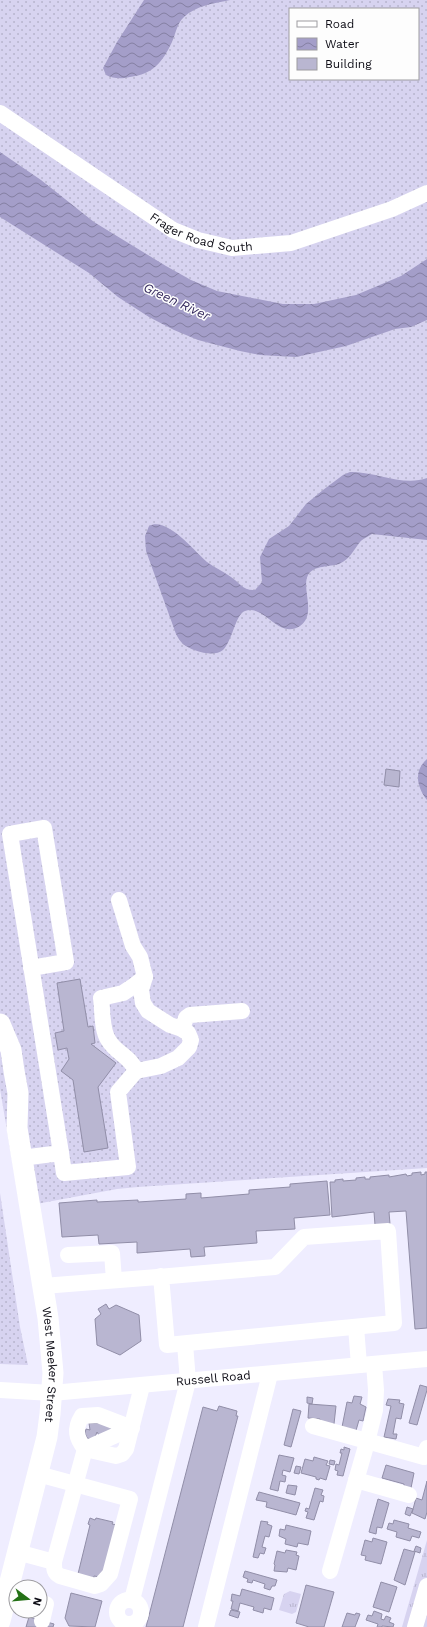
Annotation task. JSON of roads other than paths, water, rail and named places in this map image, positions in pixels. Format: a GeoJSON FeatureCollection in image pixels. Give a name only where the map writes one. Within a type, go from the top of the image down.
{"type":"FeatureCollection","features":[{"type":"Feature","properties":{"kind":"main road","name":"West Meeker Street"},"geometry":{"type":"LineString","coordinates":[[0,1024],[10,1050],[18,1093],[17,1128],[43,1286],[52,1361],[52,1393],[46,1437],[18,1552],[14,1579]]}},
{"type":"Feature","properties":{"kind":"main road","name":"West Meeker Street"},"geometry":{"type":"LineString","coordinates":[[0,1072],[4,1096],[17,1128]]}},
{"type":"Feature","properties":{"kind":"main road","name":"West Meeker Street"},"geometry":{"type":"LineString","coordinates":[[0,1621],[8,1603]]}},
{"type":"Feature","properties":{"kind":"street","name":"Frager Road South"},"geometry":{"type":"LineString","coordinates":[[0,113],[173,230],[198,240],[232,248],[291,243],[392,208],[427,193]]}},
{"type":"Feature","properties":{"kind":"street"},"geometry":{"type":"LineString","coordinates":[[31,968],[66,962],[44,828],[10,834],[31,968],[64,1172],[128,1167],[118,1092],[136,1071],[160,1066],[178,1058],[189,1047],[191,1040],[188,1034],[182,1029],[170,1025],[148,1011],[143,1003],[141,990],[145,977],[140,957],[133,946],[119,900]]}},
{"type":"Feature","properties":{"kind":"street"},"geometry":{"type":"LineString","coordinates":[[136,1071],[133,1064],[109,1042],[105,1034],[101,998],[123,993],[145,977]]}},
{"type":"Feature","properties":{"kind":"street"},"geometry":{"type":"LineString","coordinates":[[182,1029],[186,1018],[190,1015],[242,1011]]}},
{"type":"Feature","properties":{"kind":"street"},"geometry":{"type":"LineString","coordinates":[[21,1158],[61,1153]]}},
{"type":"Feature","properties":{"kind":"street"},"geometry":{"type":"LineString","coordinates":[[43,1286],[161,1276],[275,1267],[304,1237],[388,1231],[394,1323],[167,1346],[161,1276]]}},
{"type":"Feature","properties":{"kind":"street"},"geometry":{"type":"LineString","coordinates":[[68,1256],[112,1253],[114,1280]]}},
{"type":"Feature","properties":{"kind":"street"},"geometry":{"type":"LineString","coordinates":[[330,1571],[367,1442],[374,1410],[376,1390],[366,1365],[356,1326]]}},
{"type":"Feature","properties":{"kind":"street"},"geometry":{"type":"LineString","coordinates":[[132,1600],[188,1381],[186,1344]]}},
{"type":"Feature","properties":{"kind":"street","name":"Russell Road"},"geometry":{"type":"LineString","coordinates":[[0,1390],[52,1393],[427,1359]]}},
{"type":"Feature","properties":{"kind":"street"},"geometry":{"type":"LineString","coordinates":[[206,1627],[270,1374]]}},
{"type":"Feature","properties":{"kind":"street"},"geometry":{"type":"LineString","coordinates":[[132,1428],[98,1415],[82,1416],[78,1427],[78,1439],[85,1449],[116,1456],[122,1454],[126,1449],[132,1428],[142,1386]]}},
{"type":"Feature","properties":{"kind":"street"},"geometry":{"type":"LineString","coordinates":[[313,1426],[424,1457],[427,1448]]}},
{"type":"Feature","properties":{"kind":"street"},"geometry":{"type":"LineString","coordinates":[[38,1474],[75,1485],[130,1499],[110,1574],[101,1584],[96,1586],[60,1576],[56,1574],[54,1570],[54,1562],[75,1485],[85,1449]]}},
{"type":"Feature","properties":{"kind":"street"},"geometry":{"type":"LineString","coordinates":[[356,1480],[409,1494]]}},
{"type":"Feature","properties":{"kind":"street"},"geometry":{"type":"LineString","coordinates":[[18,1552],[54,1562]]}},
{"type":"Feature","properties":{"kind":"street"},"geometry":{"type":"LineString","coordinates":[[415,1627],[427,1586]]}},
{"type":"Feature","properties":{"kind":"water"},"geometry":{"type":"Polygon","coordinates":[[[144,0],[230,0],[199,8],[184,17],[178,25],[172,42],[164,56],[151,70],[124,78],[115,78],[106,75],[103,68],[117,42],[144,0]]]}},
{"type":"Feature","properties":{"kind":"water","name":"Green River"},"geometry":{"type":"Polygon","coordinates":[[[0,152],[41,180],[94,222],[166,266],[191,280],[217,291],[283,304],[314,304],[356,295],[401,276],[427,259],[427,320],[411,327],[395,329],[346,346],[296,357],[260,355],[198,340],[149,317],[118,297],[89,273],[0,217],[0,152]]]}},
{"type":"Feature","properties":{"kind":"water"},"geometry":{"type":"Polygon","coordinates":[[[350,472],[360,472],[408,481],[427,478],[427,540],[372,534],[361,541],[343,562],[314,569],[308,575],[306,581],[308,608],[305,621],[300,626],[292,629],[285,629],[278,626],[259,612],[252,610],[245,611],[236,622],[229,641],[223,650],[214,653],[203,653],[183,644],[176,634],[146,551],[145,536],[149,526],[156,524],[172,530],[207,562],[234,579],[244,588],[255,590],[262,582],[260,557],[269,539],[289,526],[306,504],[343,475],[350,472]]]}},
{"type":"Feature","properties":{"kind":"water"},"geometry":{"type":"Polygon","coordinates":[[[427,759],[427,800],[421,790],[418,774],[427,759]]]}}]}
